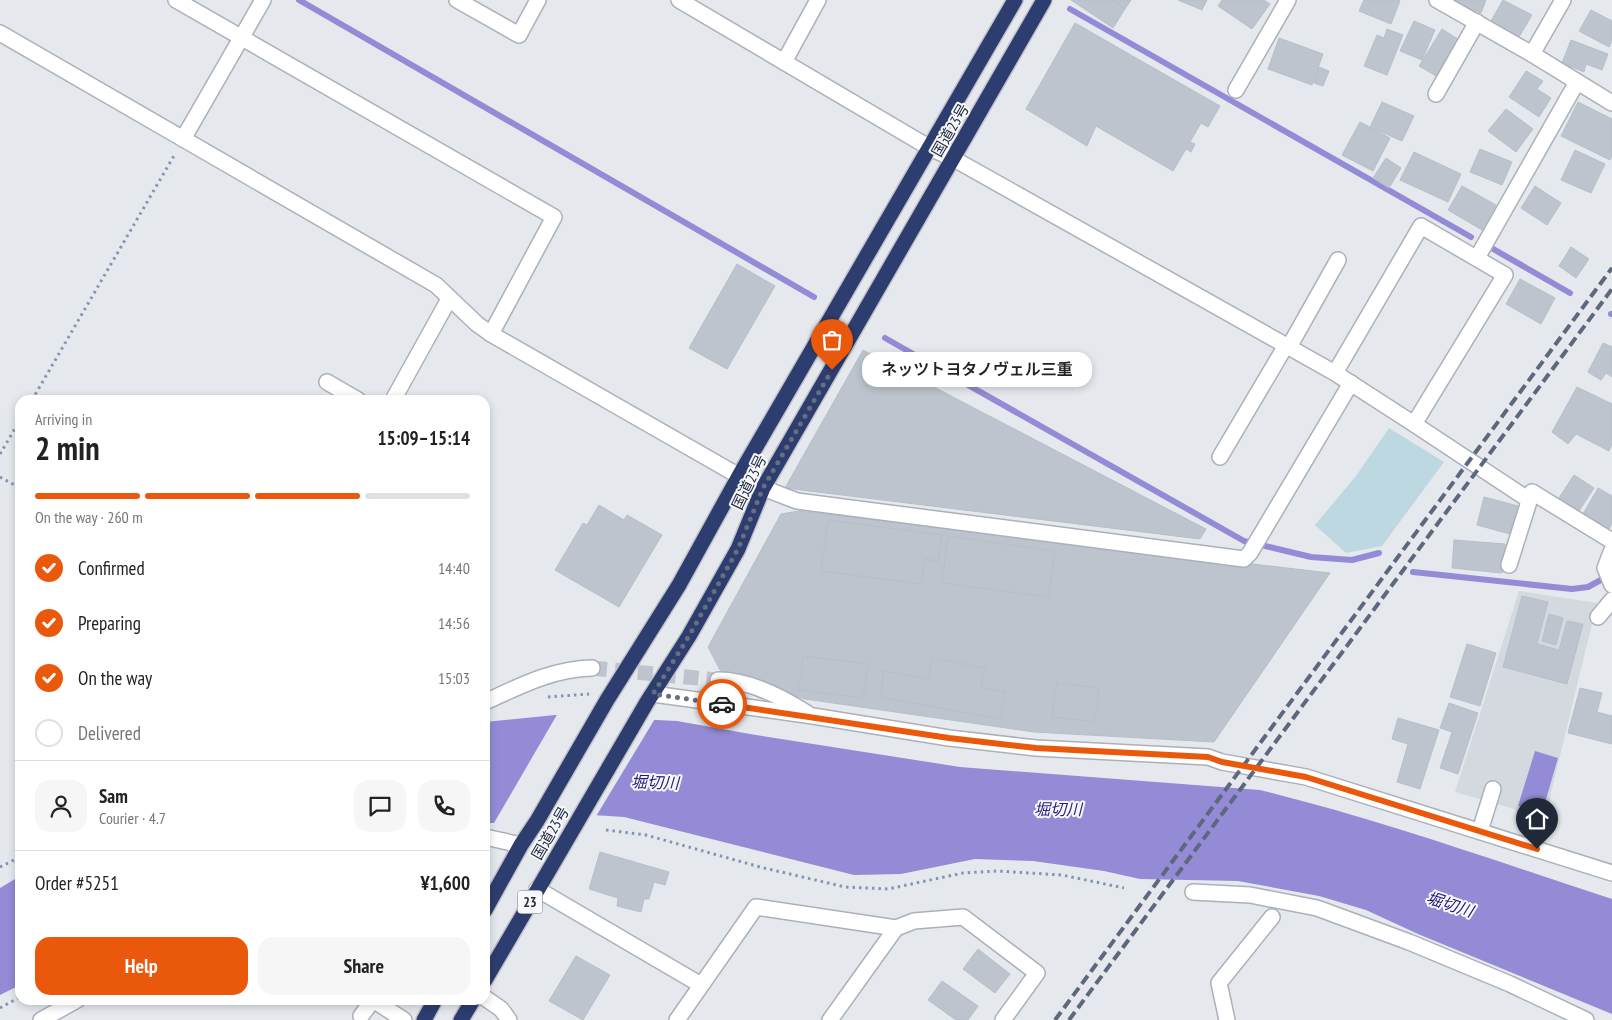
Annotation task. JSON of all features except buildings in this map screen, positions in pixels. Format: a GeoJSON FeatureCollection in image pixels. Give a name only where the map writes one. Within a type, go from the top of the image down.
{"type":"FeatureCollection","features":[{"type":"Feature","properties":{"kind":"highway","name":"国道23号"},"geometry":{"type":"LineString","coordinates":[[490,901],[520,845],[679,585],[739,476],[1015,0]]}},
{"type":"Feature","properties":{"kind":"highway","name":"国道23号"},"geometry":{"type":"LineString","coordinates":[[490,971],[575,824],[689,636],[738,549],[763,488],[1044,0]]}},
{"type":"Feature","properties":{"kind":"highway"},"geometry":{"type":"LineString","coordinates":[[424,1020],[432,1005]]}},
{"type":"Feature","properties":{"kind":"highway"},"geometry":{"type":"LineString","coordinates":[[461,1020],[470,1005]]}},
{"type":"Feature","properties":{"kind":"street"},"geometry":{"type":"LineString","coordinates":[[176,0],[554,217],[491,334]]}},
{"type":"Feature","properties":{"kind":"street"},"geometry":{"type":"LineString","coordinates":[[183,139],[263,0]]}},
{"type":"Feature","properties":{"kind":"street"},"geometry":{"type":"LineString","coordinates":[[456,0],[519,35],[538,0]]}},
{"type":"Feature","properties":{"kind":"street"},"geometry":{"type":"LineString","coordinates":[[784,62],[818,0]]}},
{"type":"Feature","properties":{"kind":"street"},"geometry":{"type":"LineString","coordinates":[[1236,90],[1288,0]]}},
{"type":"Feature","properties":{"kind":"street"},"geometry":{"type":"LineString","coordinates":[[1437,0],[1532,54],[1612,103]]}},
{"type":"Feature","properties":{"kind":"street"},"geometry":{"type":"LineString","coordinates":[[1532,54],[1563,0]]}},
{"type":"Feature","properties":{"kind":"street"},"geometry":{"type":"LineString","coordinates":[[685,1],[930,148],[954,158],[1335,373],[1449,445],[1530,500]]}},
{"type":"Feature","properties":{"kind":"street"},"geometry":{"type":"LineString","coordinates":[[1436,94],[1476,22]]}},
{"type":"Feature","properties":{"kind":"street"},"geometry":{"type":"LineString","coordinates":[[0,33],[436,285],[476,324],[491,334],[739,476],[763,488],[798,501],[1244,558],[1250,553],[1351,383]]}},
{"type":"Feature","properties":{"kind":"street"},"geometry":{"type":"LineString","coordinates":[[1478,258],[1577,82]]}},
{"type":"Feature","properties":{"kind":"street"},"geometry":{"type":"LineString","coordinates":[[1335,373],[1421,226],[1505,275],[1414,424]]}},
{"type":"Feature","properties":{"kind":"street"},"geometry":{"type":"LineString","coordinates":[[1220,457],[1338,260]]}},
{"type":"Feature","properties":{"kind":"street"},"geometry":{"type":"LineString","coordinates":[[396,395],[450,299]]}},
{"type":"Feature","properties":{"kind":"street"},"geometry":{"type":"LineString","coordinates":[[327,382],[349,395]]}},
{"type":"Feature","properties":{"kind":"street"},"geometry":{"type":"LineString","coordinates":[[1509,565],[1532,492],[1612,541]]}},
{"type":"Feature","properties":{"kind":"street"},"geometry":{"type":"LineString","coordinates":[[1612,550],[1605,568],[1612,585]]}},
{"type":"Feature","properties":{"kind":"street"},"geometry":{"type":"LineString","coordinates":[[1598,616],[1612,600]]}},
{"type":"Feature","properties":{"kind":"street"},"geometry":{"type":"LineString","coordinates":[[490,700],[546,676],[572,669],[592,668]]}},
{"type":"Feature","properties":{"kind":"street"},"geometry":{"type":"LineString","coordinates":[[718,680],[729,680],[748,686],[790,702],[813,716]]}},
{"type":"Feature","properties":{"kind":"street"},"geometry":{"type":"LineString","coordinates":[[650,698],[813,716],[949,738],[1036,748],[1208,757],[1222,762],[1306,777],[1612,873]]}},
{"type":"Feature","properties":{"kind":"street"},"geometry":{"type":"LineString","coordinates":[[1480,831],[1493,789]]}},
{"type":"Feature","properties":{"kind":"street"},"geometry":{"type":"LineString","coordinates":[[490,838],[520,845]]}},
{"type":"Feature","properties":{"kind":"street"},"geometry":{"type":"LineString","coordinates":[[538,889],[701,985]]}},
{"type":"Feature","properties":{"kind":"street"},"geometry":{"type":"LineString","coordinates":[[1193,892],[1250,895],[1317,908],[1409,942],[1510,984],[1567,1013],[1586,1020]]}},
{"type":"Feature","properties":{"kind":"street"},"geometry":{"type":"LineString","coordinates":[[676,1020],[756,907],[896,928],[914,921],[963,918],[1037,973],[1003,1020]]}},
{"type":"Feature","properties":{"kind":"street"},"geometry":{"type":"LineString","coordinates":[[1227,1020],[1219,983],[1272,918]]}},
{"type":"Feature","properties":{"kind":"street"},"geometry":{"type":"LineString","coordinates":[[830,1020],[896,928]]}},
{"type":"Feature","properties":{"kind":"street"},"geometry":{"type":"LineString","coordinates":[[490,1003],[504,1018]]}},
{"type":"Feature","properties":{"kind":"street"},"geometry":{"type":"LineString","coordinates":[[41,1020],[68,1005]]}},
{"type":"Feature","properties":{"kind":"street"},"geometry":{"type":"LineString","coordinates":[[361,1016],[369,1005]]}},
{"type":"Feature","properties":{"kind":"street"},"geometry":{"type":"LineString","coordinates":[[381,1005],[404,1020]]}},
{"type":"Feature","properties":{"kind":"path"},"geometry":{"type":"LineString","coordinates":[[35,395],[183,139]]}},
{"type":"Feature","properties":{"kind":"path"},"geometry":{"type":"LineString","coordinates":[[0,454],[15,428]]}},
{"type":"Feature","properties":{"kind":"path"},"geometry":{"type":"LineString","coordinates":[[0,477],[15,485]]}},
{"type":"Feature","properties":{"kind":"path"},"geometry":{"type":"LineString","coordinates":[[606,830],[646,835],[760,867],[845,887],[888,889],[963,873],[998,871],[1062,875],[1124,888]]}},
{"type":"Feature","properties":{"kind":"path"},"geometry":{"type":"LineString","coordinates":[[0,867],[15,860]]}},
{"type":"Feature","properties":{"kind":"path"},"geometry":{"type":"LineString","coordinates":[[0,1008],[15,1000]]}},
{"type":"Feature","properties":{"kind":"shaded area"},"geometry":{"type":"Polygon","coordinates":[[[1389,428],[1444,462],[1382,546],[1346,553],[1315,525],[1356,476],[1389,428]]]}},
{"type":"Feature","properties":{"kind":"shaded area"},"geometry":{"type":"Polygon","coordinates":[[[1519,591],[1597,603],[1545,818],[1455,792],[1519,591]]]}},
{"type":"Feature","properties":{"kind":"water","name":"堀切川"},"geometry":{"type":"Polygon","coordinates":[[[555,715],[677,721],[960,767],[1260,790],[1305,801],[1437,841],[1612,899],[1612,1014],[1418,934],[1366,910],[1319,896],[1238,881],[1140,879],[1104,871],[1033,861],[975,859],[901,874],[854,875],[624,817],[562,813],[490,823],[490,722],[555,715]]]}},
{"type":"Feature","properties":{"kind":"water"},"geometry":{"type":"Polygon","coordinates":[[[1535,751],[1558,758],[1542,813],[1518,806],[1535,751]]]}},
{"type":"Feature","properties":{"kind":"water"},"geometry":{"type":"Polygon","coordinates":[[[15,879],[15,988],[0,995],[0,888],[15,879]]]}},
{"type":"Feature","properties":{"kind":"pier"},"geometry":{"type":"Polygon","coordinates":[[[558,713],[656,717],[595,818],[562,816],[519,822],[494,823],[558,713]]]}},
{"type":"Feature","properties":{"kind":"waterway"},"geometry":{"type":"LineString","coordinates":[[299,0],[814,297]]}},
{"type":"Feature","properties":{"kind":"waterway"},"geometry":{"type":"LineString","coordinates":[[1070,9],[1471,237]]}},
{"type":"Feature","properties":{"kind":"waterway"},"geometry":{"type":"LineString","coordinates":[[1488,246],[1570,293]]}},
{"type":"Feature","properties":{"kind":"waterway"},"geometry":{"type":"LineString","coordinates":[[885,338],[1244,541],[1311,557],[1352,560],[1379,553]]}},
{"type":"Feature","properties":{"kind":"waterway"},"geometry":{"type":"LineString","coordinates":[[1413,572],[1572,589],[1588,587],[1608,576]]}},
{"type":"Feature","properties":{"kind":"tunnel"},"geometry":{"type":"LineString","coordinates":[[592,668],[718,680]]}},
{"type":"Feature","properties":{"kind":"railway"},"geometry":{"type":"LineString","coordinates":[[1055,1020],[1612,268]]}},
{"type":"Feature","properties":{"kind":"railway"},"geometry":{"type":"LineString","coordinates":[[1069,1020],[1612,289]]}},
{"type":"Feature","properties":{"kind":"way so far"},"geometry":{"type":"LineString","coordinates":[[722,704],[653,694],[689,636],[738,549],[763,488],[832,370]]}},
{"type":"Feature","properties":{"kind":"place","name":"ネッツトヨタノヴェル三重"},"geometry":{"type":"Point","coordinates":[832,370]}},
{"type":"Feature","properties":{"kind":"route"},"geometry":{"type":"LineString","coordinates":[[722,704],[813,716],[949,738],[1036,748],[1208,757],[1222,762],[1306,777],[1537,849]]}}]}
